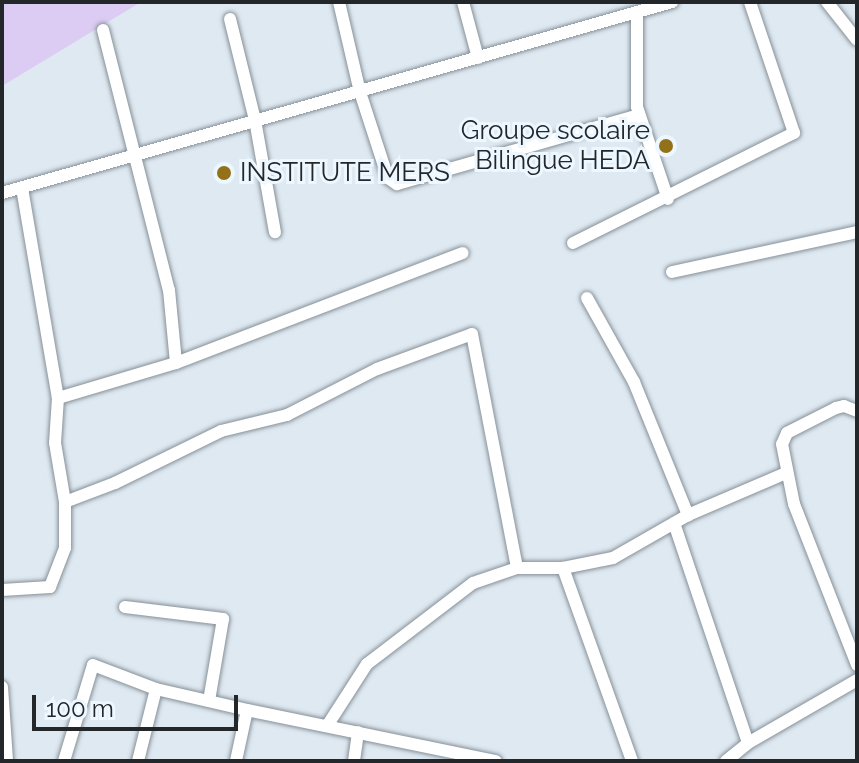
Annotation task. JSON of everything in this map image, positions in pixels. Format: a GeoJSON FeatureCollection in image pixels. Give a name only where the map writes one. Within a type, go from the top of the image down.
{"type":"FeatureCollection","features":[{"type":"Feature","properties":{"kind":"street"},"geometry":{"type":"LineString","coordinates":[[339,2],[360,92],[388,178],[397,184],[639,115]]}},
{"type":"Feature","properties":{"kind":"street"},"geometry":{"type":"LineString","coordinates":[[463,2],[478,58]]}},
{"type":"Feature","properties":{"kind":"street"},"geometry":{"type":"LineString","coordinates":[[2,193],[672,2]]}},
{"type":"Feature","properties":{"kind":"street"},"geometry":{"type":"LineString","coordinates":[[573,243],[668,199],[794,133],[750,2]]}},
{"type":"Feature","properties":{"kind":"street"},"geometry":{"type":"LineString","coordinates":[[827,2],[857,40]]}},
{"type":"Feature","properties":{"kind":"street"},"geometry":{"type":"LineString","coordinates":[[637,14],[639,115],[668,199]]}},
{"type":"Feature","properties":{"kind":"street"},"geometry":{"type":"LineString","coordinates":[[230,19],[255,120],[275,232]]}},
{"type":"Feature","properties":{"kind":"street"},"geometry":{"type":"LineString","coordinates":[[103,30],[171,299],[176,363]]}},
{"type":"Feature","properties":{"kind":"street"},"geometry":{"type":"LineString","coordinates":[[2,590],[50,587],[65,548],[65,502],[55,443],[58,398],[22,188]]}},
{"type":"Feature","properties":{"kind":"street"},"geometry":{"type":"LineString","coordinates":[[672,272],[857,232]]}},
{"type":"Feature","properties":{"kind":"street"},"geometry":{"type":"LineString","coordinates":[[58,398],[176,363],[463,253]]}},
{"type":"Feature","properties":{"kind":"street"},"geometry":{"type":"LineString","coordinates":[[587,298],[634,382],[688,515]]}},
{"type":"Feature","properties":{"kind":"street"},"geometry":{"type":"LineString","coordinates":[[65,502],[115,483],[221,431],[287,415],[377,369],[472,334],[517,568]]}},
{"type":"Feature","properties":{"kind":"street"},"geometry":{"type":"LineString","coordinates":[[857,411],[844,406],[836,408],[787,433],[782,444],[786,473],[799,518],[857,665]]}},
{"type":"Feature","properties":{"kind":"street"},"geometry":{"type":"LineString","coordinates":[[327,726],[367,664],[473,583],[517,568],[563,568],[613,558],[688,515],[786,473]]}},
{"type":"Feature","properties":{"kind":"street"},"geometry":{"type":"LineString","coordinates":[[674,523],[748,743]]}},
{"type":"Feature","properties":{"kind":"street"},"geometry":{"type":"LineString","coordinates":[[563,568],[632,761]]}},
{"type":"Feature","properties":{"kind":"street"},"geometry":{"type":"LineString","coordinates":[[125,607],[223,619],[209,701]]}},
{"type":"Feature","properties":{"kind":"street"},"geometry":{"type":"LineString","coordinates":[[64,761],[93,665],[156,689],[496,761]]}},
{"type":"Feature","properties":{"kind":"street"},"geometry":{"type":"LineString","coordinates":[[726,761],[748,743],[857,680]]}},
{"type":"Feature","properties":{"kind":"street"},"geometry":{"type":"LineString","coordinates":[[2,687],[7,761]]}},
{"type":"Feature","properties":{"kind":"street"},"geometry":{"type":"LineString","coordinates":[[138,761],[156,689]]}},
{"type":"Feature","properties":{"kind":"street"},"geometry":{"type":"LineString","coordinates":[[236,761],[247,710]]}},
{"type":"Feature","properties":{"kind":"street"},"geometry":{"type":"LineString","coordinates":[[354,761],[358,732]]}},
{"type":"Feature","properties":{"kind":"shaded area"},"geometry":{"type":"Polygon","coordinates":[[[2,2],[141,2],[2,86],[2,2]]]}},
{"type":"Feature","properties":{"kind":"place","name":"Groupe scolaire Bilingue HEDA"},"geometry":{"type":"Point","coordinates":[666,146]}},
{"type":"Feature","properties":{"kind":"place","name":"INSTITUTE MERS"},"geometry":{"type":"Point","coordinates":[224,173]}}]}
